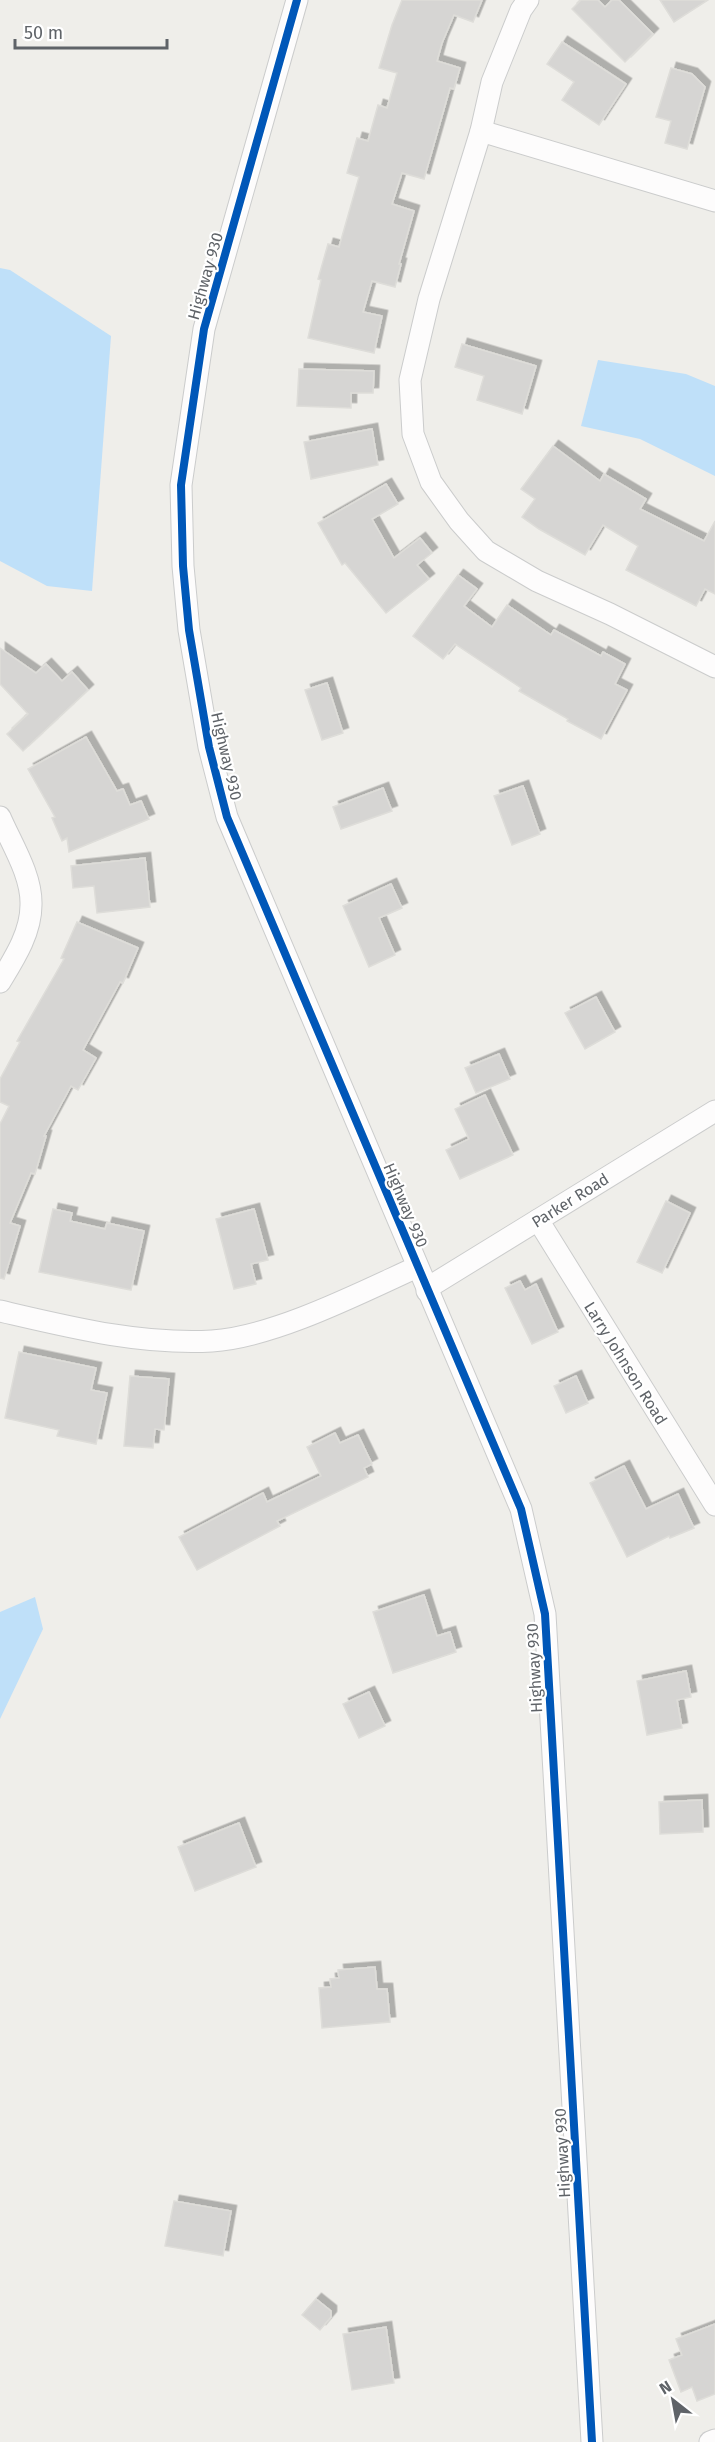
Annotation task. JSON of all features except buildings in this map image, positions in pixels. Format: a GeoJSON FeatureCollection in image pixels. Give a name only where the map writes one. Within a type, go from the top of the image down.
{"type":"FeatureCollection","features":[{"type":"Feature","properties":{"kind":"street","name":"Highway 930"},"geometry":{"type":"LineString","coordinates":[[297,0],[204,329],[181,485],[183,566],[189,630],[208,747],[227,817],[521,1509],[545,1614],[592,2442]]}},
{"type":"Feature","properties":{"kind":"street"},"geometry":{"type":"LineString","coordinates":[[528,0],[521,10],[492,82],[481,131],[429,299],[410,380],[413,434],[431,482],[459,521],[486,551],[537,581],[610,614],[715,667]]}},
{"type":"Feature","properties":{"kind":"street"},"geometry":{"type":"LineString","coordinates":[[481,131],[715,201]]}},
{"type":"Feature","properties":{"kind":"street"},"geometry":{"type":"LineString","coordinates":[[0,817],[22,867],[32,904],[22,941],[0,982]]}},
{"type":"Feature","properties":{"kind":"street","name":"Parker Road"},"geometry":{"type":"LineString","coordinates":[[427,1291],[429,1287],[715,1111]]}},
{"type":"Feature","properties":{"kind":"street","name":"Larry Johnson Road"},"geometry":{"type":"LineString","coordinates":[[538,1220],[715,1505]]}},
{"type":"Feature","properties":{"kind":"street"},"geometry":{"type":"LineString","coordinates":[[0,1311],[138,1339],[213,1341],[251,1334],[294,1320],[417,1267]]}},
{"type":"Feature","properties":{"kind":"street"},"geometry":{"type":"LineString","coordinates":[[710,2442],[715,2440]]}},
{"type":"Feature","properties":{"kind":"water"},"geometry":{"type":"Polygon","coordinates":[[[0,268],[10,270],[111,336],[92,591],[47,586],[0,561],[0,268]]]}},
{"type":"Feature","properties":{"kind":"water"},"geometry":{"type":"Polygon","coordinates":[[[598,360],[686,374],[715,386],[715,476],[640,439],[581,426],[598,360]]]}},
{"type":"Feature","properties":{"kind":"water"},"geometry":{"type":"Polygon","coordinates":[[[35,1597],[43,1629],[0,1719],[0,1612],[35,1597]]]}},
{"type":"Feature","properties":{"kind":"cycle path"},"geometry":{"type":"LineString","coordinates":[[297,0],[204,329],[181,485],[183,566],[189,630],[209,747],[227,817],[521,1509],[545,1614],[592,2442]]}}]}
